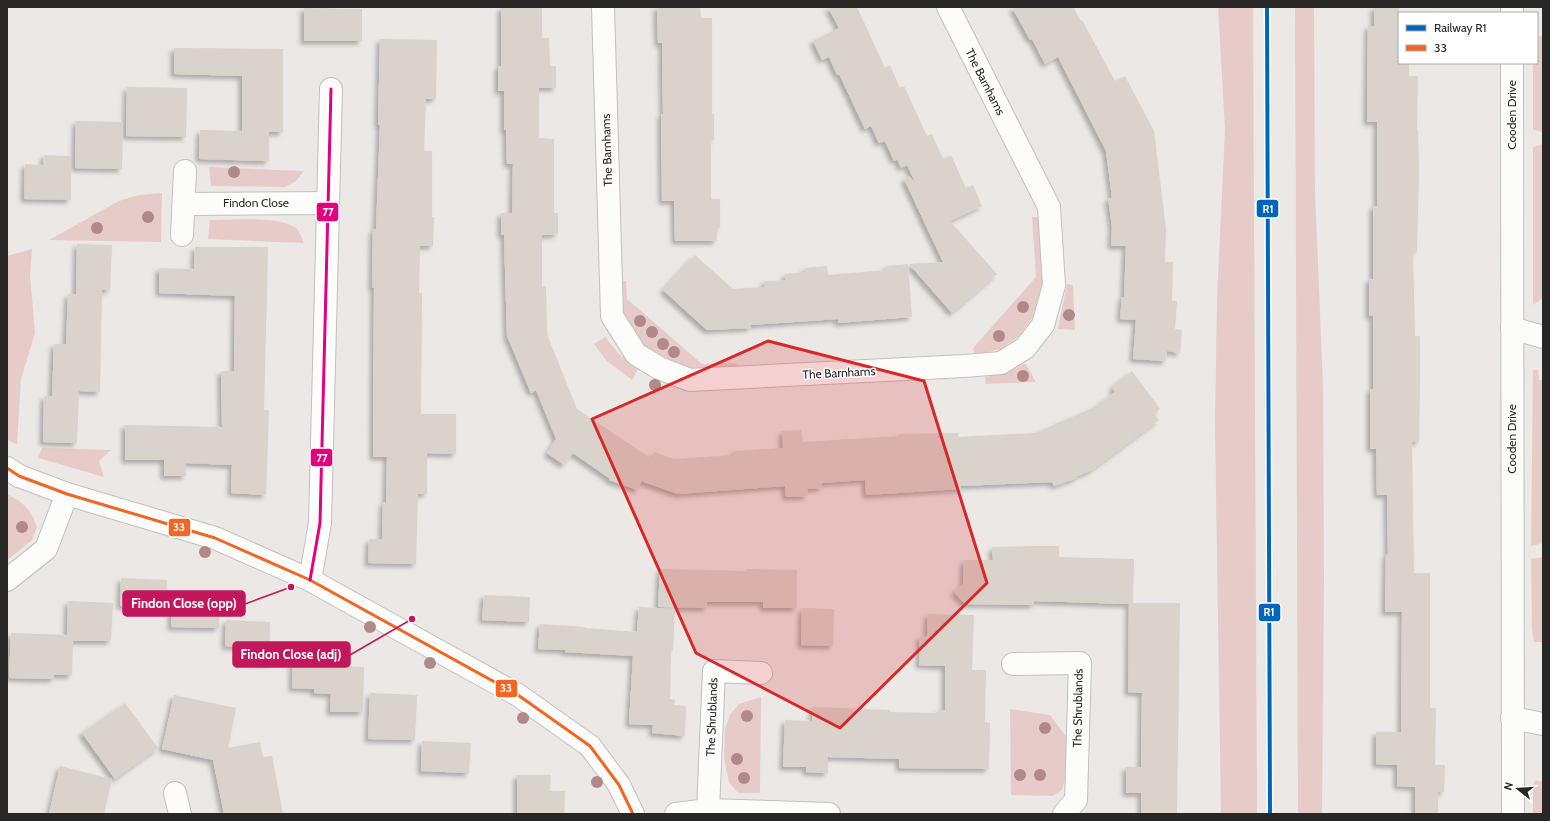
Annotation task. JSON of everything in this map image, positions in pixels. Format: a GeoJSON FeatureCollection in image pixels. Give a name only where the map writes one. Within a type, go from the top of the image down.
{"type":"FeatureCollection","features":[{"type":"Feature","properties":{"kind":"street","name":"The Barnhams"},"geometry":{"type":"LineString","coordinates":[[603,7],[612,316],[636,354],[659,368],[690,380],[1001,363],[1025,348],[1043,325],[1054,285],[1049,207],[948,7]]}},
{"type":"Feature","properties":{"kind":"street","name":"Cooden Drive"},"geometry":{"type":"LineString","coordinates":[[1512,64],[1513,814]]}},
{"type":"Feature","properties":{"kind":"street"},"geometry":{"type":"LineString","coordinates":[[310,580],[320,523],[331,89]]}},
{"type":"Feature","properties":{"kind":"street"},"geometry":{"type":"LineString","coordinates":[[182,235],[185,171]]}},
{"type":"Feature","properties":{"kind":"street","name":"Findon Close"},"geometry":{"type":"LineString","coordinates":[[184,204],[328,203]]}},
{"type":"Feature","properties":{"kind":"street"},"geometry":{"type":"LineString","coordinates":[[1512,328],[1543,337]]}},
{"type":"Feature","properties":{"kind":"street"},"geometry":{"type":"LineString","coordinates":[[7,468],[20,476],[67,494],[214,538],[310,580],[518,695],[590,746],[619,785],[633,814]]}},
{"type":"Feature","properties":{"kind":"street"},"geometry":{"type":"LineString","coordinates":[[7,580],[46,549],[67,494]]}},
{"type":"Feature","properties":{"kind":"street","name":"The Shrublands"},"geometry":{"type":"LineString","coordinates":[[1014,664],[1080,663],[1076,800],[1064,814]]}},
{"type":"Feature","properties":{"kind":"street","name":"The Shrublands"},"geometry":{"type":"LineString","coordinates":[[708,810],[714,671],[761,673]]}},
{"type":"Feature","properties":{"kind":"street"},"geometry":{"type":"LineString","coordinates":[[1512,718],[1543,724]]}},
{"type":"Feature","properties":{"kind":"street"},"geometry":{"type":"LineString","coordinates":[[676,814],[708,810],[829,814]]}},
{"type":"Feature","properties":{"kind":"highlighted area"},"geometry":{"type":"Polygon","coordinates":[[[768,341],[924,381],[987,583],[840,728],[696,653],[592,419],[768,341]]]}},
{"type":"Feature","properties":{"kind":"shaded area"},"geometry":{"type":"Polygon","coordinates":[[[1218,7],[1253,7],[1257,814],[1221,814],[1215,425],[1217,299],[1225,129],[1218,7]]]}},
{"type":"Feature","properties":{"kind":"shaded area"},"geometry":{"type":"Polygon","coordinates":[[[1295,7],[1314,7],[1315,191],[1323,386],[1324,580],[1322,814],[1298,814],[1295,7]]]}},
{"type":"Feature","properties":{"kind":"shaded area"},"geometry":{"type":"Polygon","coordinates":[[[1543,35],[1543,132],[1533,130],[1533,64],[1538,64],[1538,37],[1543,35]]]}},
{"type":"Feature","properties":{"kind":"shaded area"},"geometry":{"type":"Polygon","coordinates":[[[1543,144],[1543,298],[1533,305],[1533,147],[1543,144]]]}},
{"type":"Feature","properties":{"kind":"shaded area"},"geometry":{"type":"Polygon","coordinates":[[[209,167],[304,171],[296,181],[285,187],[211,186],[209,167]]]}},
{"type":"Feature","properties":{"kind":"shaded area"},"geometry":{"type":"Polygon","coordinates":[[[162,193],[161,242],[49,240],[119,201],[139,195],[162,193]]]}},
{"type":"Feature","properties":{"kind":"shaded area"},"geometry":{"type":"Polygon","coordinates":[[[1032,217],[1039,217],[1044,278],[1033,317],[1018,337],[1001,349],[975,355],[973,348],[1036,277],[1032,217]]]}},
{"type":"Feature","properties":{"kind":"shaded area"},"geometry":{"type":"Polygon","coordinates":[[[256,219],[280,222],[297,229],[304,243],[208,239],[210,220],[256,219]]]}},
{"type":"Feature","properties":{"kind":"shaded area"},"geometry":{"type":"Polygon","coordinates":[[[32,249],[30,275],[35,333],[21,379],[17,444],[7,440],[7,256],[32,249]]]}},
{"type":"Feature","properties":{"kind":"shaded area"},"geometry":{"type":"Polygon","coordinates":[[[620,281],[626,281],[627,299],[702,364],[736,363],[738,369],[690,369],[662,359],[642,348],[623,314],[620,281]]]}},
{"type":"Feature","properties":{"kind":"shaded area"},"geometry":{"type":"Polygon","coordinates":[[[1067,284],[1073,285],[1075,330],[1058,329],[1067,284]]]}},
{"type":"Feature","properties":{"kind":"shaded area"},"geometry":{"type":"Polygon","coordinates":[[[605,337],[620,355],[639,367],[632,380],[606,360],[594,344],[605,337]]]}},
{"type":"Feature","properties":{"kind":"shaded area"},"geometry":{"type":"Polygon","coordinates":[[[1025,363],[1036,382],[986,384],[985,377],[1007,372],[1025,363]]]}},
{"type":"Feature","properties":{"kind":"shaded area"},"geometry":{"type":"Polygon","coordinates":[[[1533,370],[1538,370],[1539,380],[1543,380],[1543,543],[1531,546],[1533,370]]]}},
{"type":"Feature","properties":{"kind":"shaded area"},"geometry":{"type":"Polygon","coordinates":[[[42,448],[111,450],[99,461],[104,477],[38,458],[42,448]]]}},
{"type":"Feature","properties":{"kind":"shaded area"},"geometry":{"type":"Polygon","coordinates":[[[7,494],[18,500],[26,507],[32,515],[37,527],[32,540],[7,560],[7,494]]]}},
{"type":"Feature","properties":{"kind":"shaded area"},"geometry":{"type":"Polygon","coordinates":[[[1543,557],[1543,642],[1534,642],[1532,628],[1531,559],[1543,557]]]}},
{"type":"Feature","properties":{"kind":"shaded area"},"geometry":{"type":"Polygon","coordinates":[[[761,697],[760,793],[738,793],[729,782],[724,758],[725,729],[730,715],[739,704],[761,697]]]}},
{"type":"Feature","properties":{"kind":"shaded area"},"geometry":{"type":"Polygon","coordinates":[[[1010,709],[1050,715],[1067,738],[1069,766],[1062,790],[1053,796],[1011,795],[1010,709]]]}},
{"type":"Feature","properties":{"kind":"shaded area"},"geometry":{"type":"Polygon","coordinates":[[[1535,780],[1543,782],[1543,814],[1533,814],[1533,787],[1535,780]]]}},
{"type":"Feature","properties":{"kind":"building"},"geometry":{"type":"Polygon","coordinates":[[[501,7],[542,7],[542,38],[549,38],[550,66],[556,66],[556,88],[539,88],[539,138],[554,139],[554,213],[558,213],[558,234],[542,235],[542,287],[546,286],[547,334],[577,409],[652,459],[654,452],[674,459],[734,455],[734,451],[783,448],[782,431],[801,430],[803,442],[899,436],[899,434],[958,433],[958,437],[1035,433],[1095,407],[1115,392],[1112,387],[1132,371],[1160,409],[1154,414],[1159,420],[1092,470],[1076,477],[1077,478],[1054,486],[1052,482],[961,486],[961,489],[866,495],[865,480],[822,483],[822,488],[807,489],[808,496],[786,497],[785,486],[678,494],[641,481],[638,490],[609,480],[609,478],[573,453],[564,465],[547,453],[556,439],[536,390],[531,393],[507,336],[504,235],[501,235],[501,213],[512,213],[513,164],[507,164],[506,130],[504,130],[504,91],[498,91],[498,66],[501,66],[501,7]]]}},
{"type":"Feature","properties":{"kind":"building"},"geometry":{"type":"Polygon","coordinates":[[[657,7],[700,7],[701,18],[712,18],[712,114],[714,114],[714,140],[711,140],[711,199],[720,199],[720,228],[717,228],[717,241],[675,241],[674,201],[662,201],[662,43],[658,43],[657,7]]]}},
{"type":"Feature","properties":{"kind":"building"},"geometry":{"type":"Polygon","coordinates":[[[828,7],[857,7],[885,68],[890,65],[900,88],[904,86],[927,136],[932,134],[943,159],[951,155],[966,188],[973,185],[982,206],[950,221],[997,274],[952,313],[909,264],[943,262],[904,179],[909,176],[915,182],[907,165],[901,168],[897,159],[894,161],[885,141],[879,143],[871,126],[865,129],[839,74],[837,75],[829,57],[822,60],[813,41],[839,28],[828,7]]]}},
{"type":"Feature","properties":{"kind":"building"},"geometry":{"type":"Polygon","coordinates":[[[1012,7],[1073,7],[1081,21],[1082,20],[1115,81],[1125,76],[1154,131],[1166,229],[1165,262],[1173,262],[1172,301],[1177,301],[1175,329],[1182,330],[1180,353],[1167,351],[1166,361],[1133,359],[1136,320],[1120,319],[1122,297],[1124,297],[1126,246],[1111,246],[1112,227],[1108,198],[1112,198],[1106,151],[1058,57],[1045,64],[1032,39],[1030,40],[1012,7]]]}},
{"type":"Feature","properties":{"kind":"building"},"geometry":{"type":"Polygon","coordinates":[[[1374,7],[1399,7],[1398,64],[1409,64],[1409,76],[1418,76],[1417,130],[1419,171],[1417,252],[1413,252],[1415,336],[1420,336],[1420,382],[1419,442],[1412,442],[1414,573],[1430,573],[1430,708],[1436,708],[1435,765],[1445,765],[1444,792],[1438,792],[1438,814],[1415,814],[1415,787],[1397,786],[1397,765],[1376,764],[1376,732],[1401,732],[1402,612],[1385,612],[1386,555],[1388,554],[1387,495],[1377,495],[1376,449],[1370,449],[1370,389],[1373,389],[1373,316],[1369,316],[1369,279],[1373,279],[1373,206],[1377,206],[1377,122],[1367,122],[1368,26],[1374,26],[1374,7]]]}},
{"type":"Feature","properties":{"kind":"building"},"geometry":{"type":"Polygon","coordinates":[[[304,8],[362,9],[362,41],[304,41],[304,8]]]}},
{"type":"Feature","properties":{"kind":"building"},"geometry":{"type":"Polygon","coordinates":[[[380,39],[437,40],[436,99],[426,99],[424,151],[432,151],[432,217],[434,217],[433,246],[420,246],[419,293],[422,293],[421,414],[456,414],[456,454],[427,453],[427,494],[418,494],[416,564],[368,563],[369,539],[382,539],[383,502],[386,503],[387,457],[373,457],[374,288],[372,287],[373,229],[376,229],[380,125],[378,125],[380,39]]]}},
{"type":"Feature","properties":{"kind":"building"},"geometry":{"type":"Polygon","coordinates":[[[174,48],[283,49],[283,132],[269,132],[269,161],[199,159],[200,130],[242,131],[242,76],[174,74],[174,48]]]}},
{"type":"Feature","properties":{"kind":"building"},"geometry":{"type":"Polygon","coordinates":[[[127,87],[187,88],[186,137],[126,136],[127,87]]]}},
{"type":"Feature","properties":{"kind":"building"},"geometry":{"type":"Polygon","coordinates":[[[76,121],[123,122],[122,169],[75,168],[76,121]]]}},
{"type":"Feature","properties":{"kind":"building"},"geometry":{"type":"Polygon","coordinates":[[[44,155],[71,156],[71,200],[24,199],[25,164],[43,165],[44,155]]]}},
{"type":"Feature","properties":{"kind":"building"},"geometry":{"type":"Polygon","coordinates":[[[77,244],[112,245],[110,290],[102,290],[100,392],[79,391],[77,443],[43,442],[44,396],[52,396],[54,344],[66,344],[68,294],[76,294],[77,244]]]}},
{"type":"Feature","properties":{"kind":"building"},"geometry":{"type":"Polygon","coordinates":[[[195,247],[268,247],[264,410],[269,410],[266,495],[231,493],[232,465],[186,463],[186,476],[164,476],[164,460],[125,460],[125,425],[222,427],[221,371],[234,371],[235,296],[159,293],[159,268],[194,269],[195,247]]]}},
{"type":"Feature","properties":{"kind":"building"},"geometry":{"type":"Polygon","coordinates":[[[695,255],[733,289],[765,287],[764,281],[785,280],[785,274],[805,272],[805,268],[827,266],[828,275],[886,270],[886,266],[908,264],[912,317],[838,323],[838,319],[751,325],[751,328],[707,330],[663,290],[695,255]]]}},
{"type":"Feature","properties":{"kind":"building"},"geometry":{"type":"Polygon","coordinates":[[[1059,546],[1059,557],[1134,559],[1133,603],[1180,603],[1177,814],[1141,814],[1141,793],[1126,793],[1126,767],[1141,767],[1142,693],[1128,692],[1129,604],[1034,601],[1034,605],[965,604],[954,592],[963,584],[964,560],[993,560],[992,547],[1059,546]]]}},
{"type":"Feature","properties":{"kind":"building"},"geometry":{"type":"Polygon","coordinates":[[[660,569],[747,571],[747,569],[797,570],[797,608],[763,608],[763,602],[707,602],[707,608],[658,607],[660,569]]]}},
{"type":"Feature","properties":{"kind":"building"},"geometry":{"type":"Polygon","coordinates":[[[121,578],[167,580],[166,607],[120,606],[121,578]]]}},
{"type":"Feature","properties":{"kind":"building"},"geometry":{"type":"Polygon","coordinates":[[[484,595],[530,597],[529,622],[482,620],[484,595]]]}},
{"type":"Feature","properties":{"kind":"building"},"geometry":{"type":"Polygon","coordinates":[[[172,599],[219,601],[219,628],[171,627],[172,599]]]}},
{"type":"Feature","properties":{"kind":"building"},"geometry":{"type":"Polygon","coordinates":[[[68,601],[113,603],[111,641],[73,641],[72,675],[54,675],[54,679],[9,678],[11,633],[67,635],[68,601]]]}},
{"type":"Feature","properties":{"kind":"building"},"geometry":{"type":"Polygon","coordinates":[[[639,607],[675,609],[673,650],[671,650],[670,699],[675,700],[674,705],[686,706],[685,736],[652,733],[653,725],[629,724],[633,656],[538,649],[540,624],[637,632],[639,607]]]}},
{"type":"Feature","properties":{"kind":"building"},"geometry":{"type":"Polygon","coordinates":[[[802,608],[834,609],[833,646],[801,645],[802,608]]]}},
{"type":"Feature","properties":{"kind":"building"},"geometry":{"type":"Polygon","coordinates":[[[928,614],[974,615],[972,670],[986,670],[985,722],[990,723],[989,769],[899,768],[899,759],[828,757],[828,773],[806,772],[806,767],[783,767],[785,720],[812,721],[813,707],[890,710],[890,712],[938,713],[938,710],[945,710],[945,666],[919,665],[920,636],[927,636],[928,614]]]}},
{"type":"Feature","properties":{"kind":"building"},"geometry":{"type":"Polygon","coordinates":[[[226,620],[270,622],[269,663],[242,662],[242,647],[225,646],[226,620]]]}},
{"type":"Feature","properties":{"kind":"building"},"geometry":{"type":"Polygon","coordinates":[[[293,654],[335,655],[335,666],[364,667],[363,712],[330,712],[331,694],[314,693],[314,689],[292,688],[293,654]]]}},
{"type":"Feature","properties":{"kind":"building"},"geometry":{"type":"Polygon","coordinates":[[[370,693],[417,695],[415,740],[368,739],[370,693]]]}},
{"type":"Feature","properties":{"kind":"building"},"geometry":{"type":"Polygon","coordinates":[[[174,695],[236,708],[228,748],[260,742],[263,757],[272,756],[283,814],[224,814],[213,760],[162,749],[174,695]]]}},
{"type":"Feature","properties":{"kind":"building"},"geometry":{"type":"Polygon","coordinates":[[[125,703],[158,748],[115,779],[82,733],[125,703]]]}},
{"type":"Feature","properties":{"kind":"building"},"geometry":{"type":"Polygon","coordinates":[[[422,741],[471,743],[469,773],[421,771],[422,741]]]}},
{"type":"Feature","properties":{"kind":"building"},"geometry":{"type":"Polygon","coordinates":[[[60,766],[112,779],[104,814],[49,814],[60,766]]]}},
{"type":"Feature","properties":{"kind":"building"},"geometry":{"type":"Polygon","coordinates":[[[517,775],[551,775],[550,791],[565,791],[564,814],[517,814],[517,775]]]}},
{"type":"Feature","properties":{"kind":"rail line","name":"R1"},"geometry":{"type":"LineString","coordinates":[[1267,7],[1270,814]]}},
{"type":"Feature","properties":{"kind":"transit line","name":"77"},"geometry":{"type":"LineString","coordinates":[[310,580],[320,523],[331,89]]}},
{"type":"Feature","properties":{"kind":"transit line","name":"33"},"geometry":{"type":"LineString","coordinates":[[7,468],[19,476],[67,494],[215,538],[310,580],[518,695],[590,746],[619,785],[633,814]]}},
{"type":"Feature","properties":{"kind":"place","name":"Findon Close (opp)"},"geometry":{"type":"Point","coordinates":[291,587]}},
{"type":"Feature","properties":{"kind":"place","name":"Findon Close (adj)"},"geometry":{"type":"Point","coordinates":[412,619]}}]}
